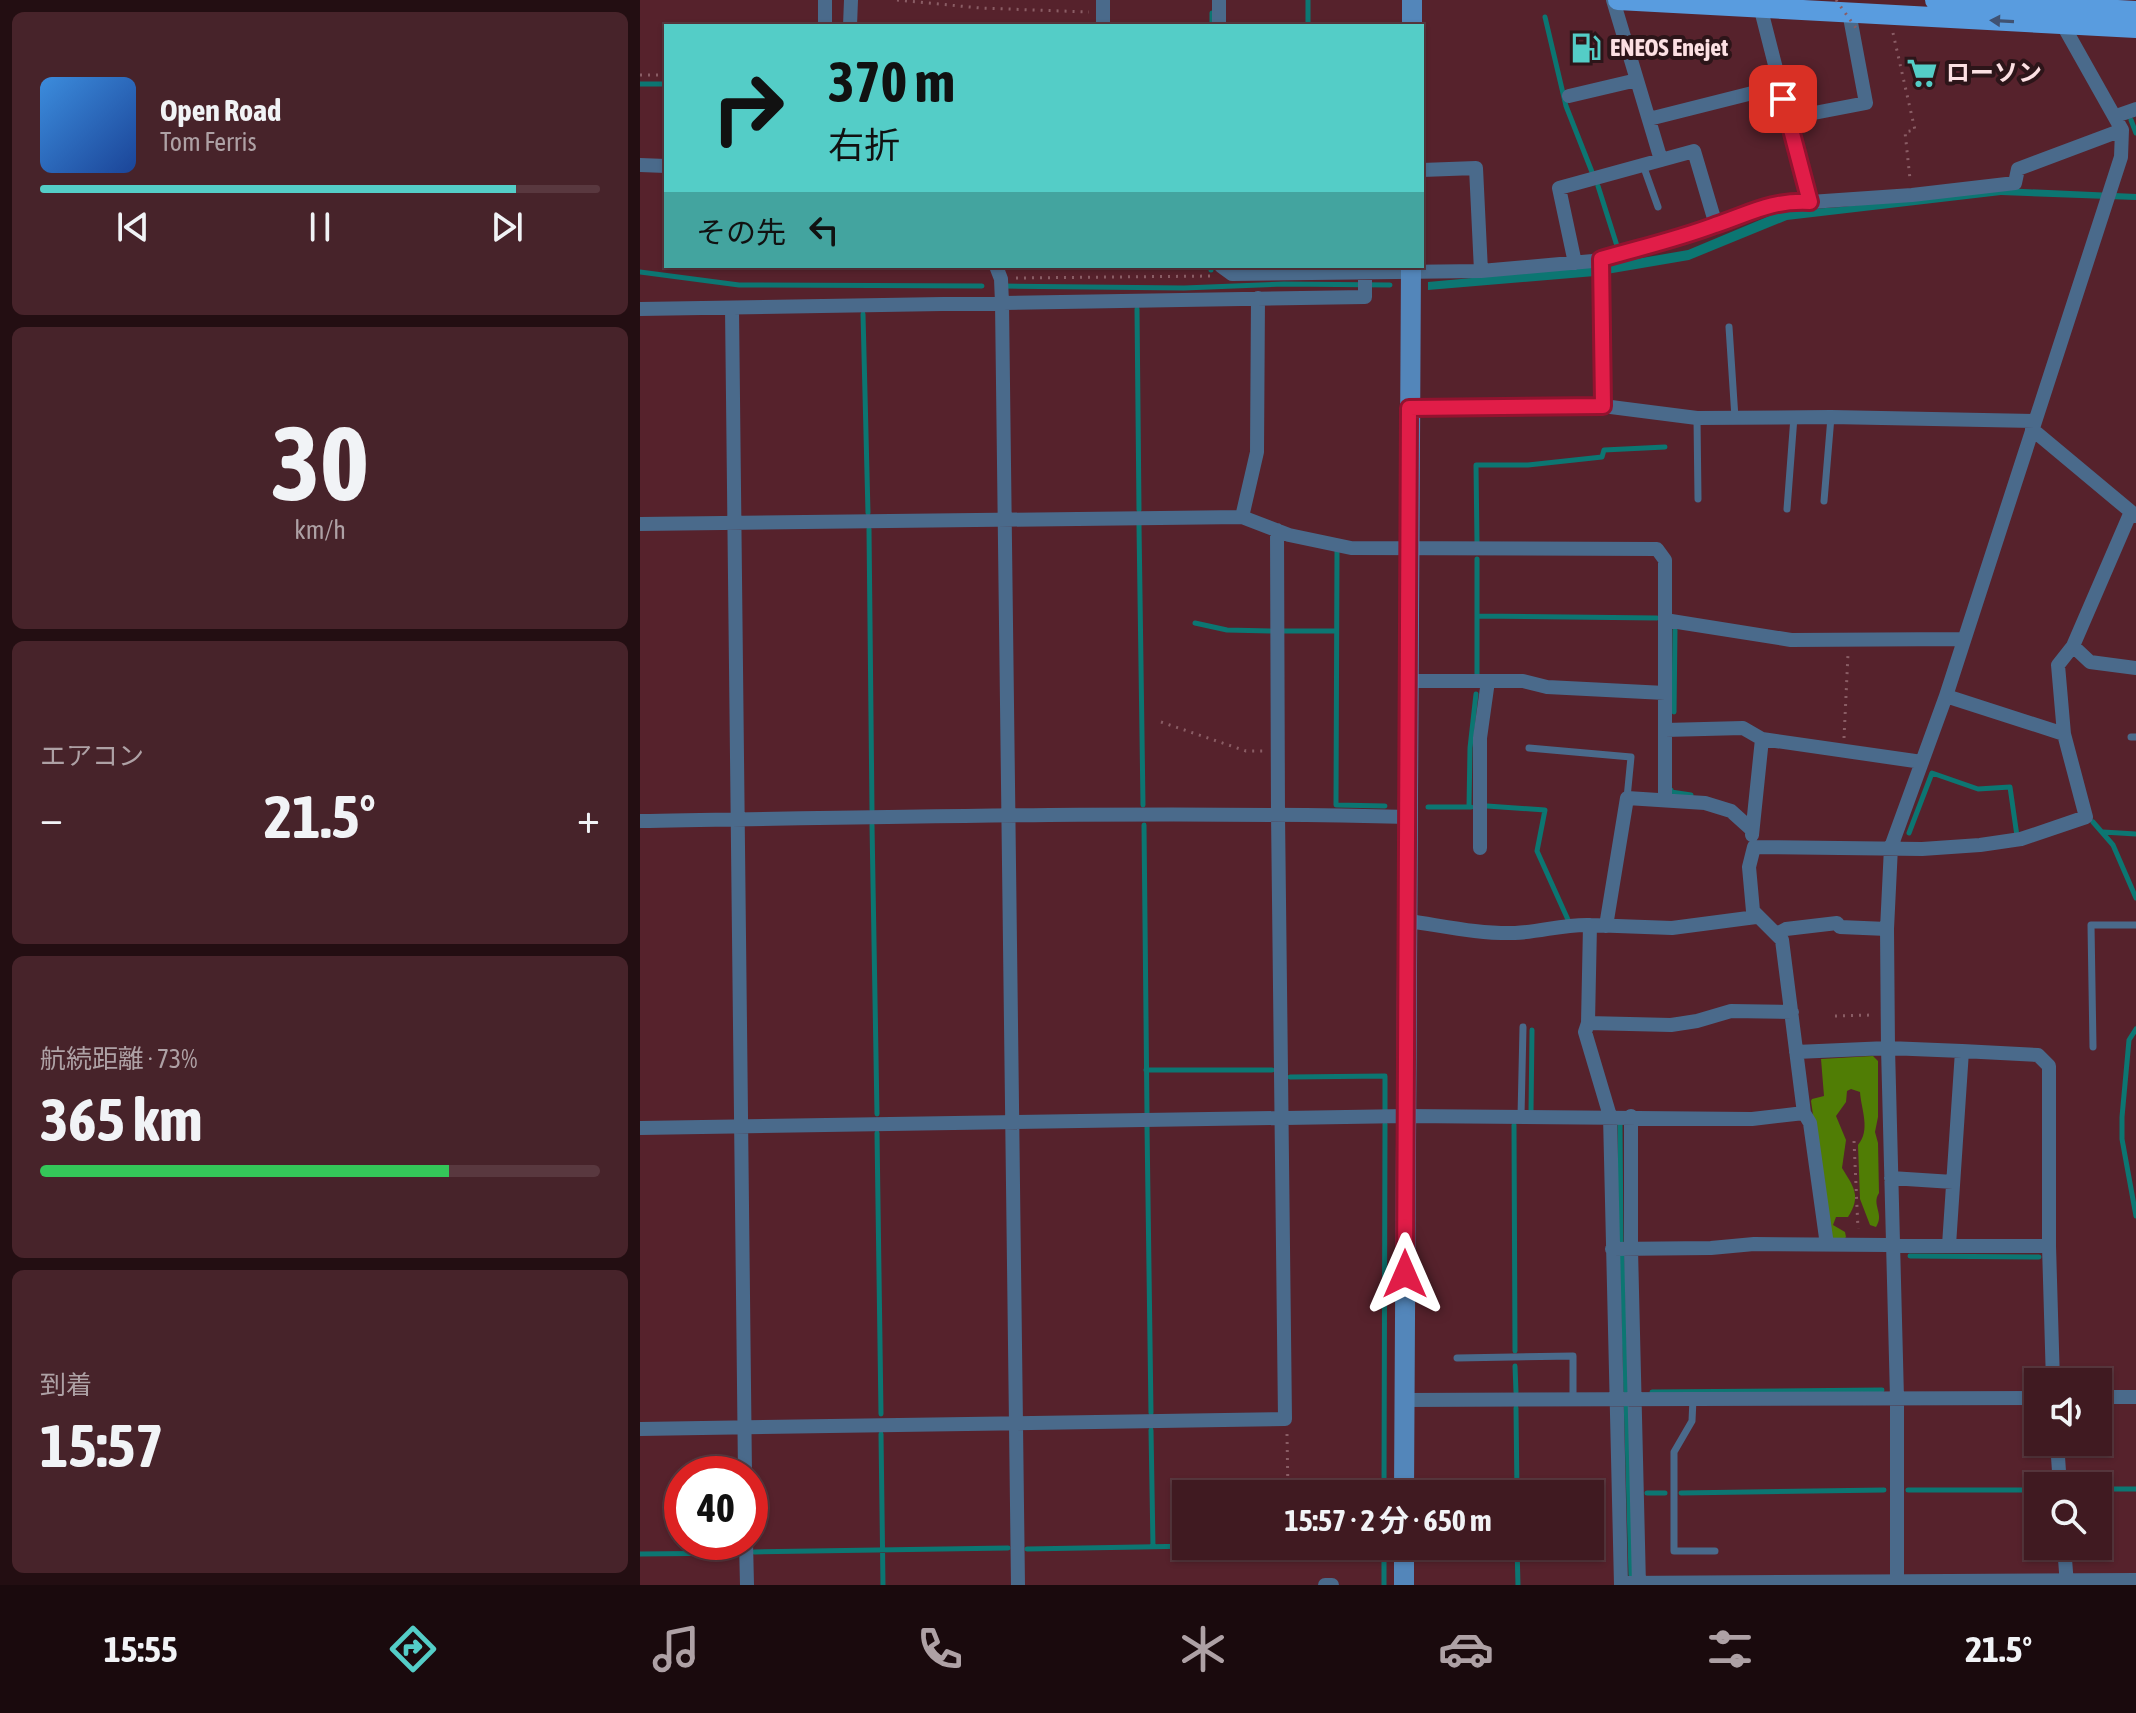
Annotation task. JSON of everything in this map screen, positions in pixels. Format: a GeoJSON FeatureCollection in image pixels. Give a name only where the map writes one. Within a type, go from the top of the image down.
{"type":"FeatureCollection","features":[{"type":"Feature","properties":{"kind":"main road"},"geometry":{"type":"LineString","coordinates":[[1616,0],[1889,14],[2136,11]]}},
{"type":"Feature","properties":{"kind":"main road"},"geometry":{"type":"LineString","coordinates":[[1935,0],[2055,10],[2136,28]]}},
{"type":"Feature","properties":{"kind":"street"},"geometry":{"type":"LineString","coordinates":[[825,0],[825,24]]}},
{"type":"Feature","properties":{"kind":"street"},"geometry":{"type":"LineString","coordinates":[[850,24],[851,0]]}},
{"type":"Feature","properties":{"kind":"street"},"geometry":{"type":"LineString","coordinates":[[1219,0],[1219,24]]}},
{"type":"Feature","properties":{"kind":"street"},"geometry":{"type":"LineString","coordinates":[[1412,0],[1412,24]]}},
{"type":"Feature","properties":{"kind":"street"},"geometry":{"type":"LineString","coordinates":[[1616,0],[1661,160]]}},
{"type":"Feature","properties":{"kind":"street"},"geometry":{"type":"LineString","coordinates":[[1760,6],[1810,202]]}},
{"type":"Feature","properties":{"kind":"street"},"geometry":{"type":"LineString","coordinates":[[1897,1584],[1897,1398],[1887,929],[1891,847],[1946,696],[2121,157],[2119,123],[2055,10]]}},
{"type":"Feature","properties":{"kind":"street"},"geometry":{"type":"LineString","coordinates":[[1788,118],[1866,103],[1847,13]]}},
{"type":"Feature","properties":{"kind":"street"},"geometry":{"type":"LineString","coordinates":[[1569,96],[1637,80]]}},
{"type":"Feature","properties":{"kind":"street"},"geometry":{"type":"LineString","coordinates":[[1649,119],[1780,86]]}},
{"type":"Feature","properties":{"kind":"street"},"geometry":{"type":"LineString","coordinates":[[1223,268],[1232,274],[1365,279],[1411,270],[1481,271],[1575,263],[1601,266],[1777,202],[1912,195],[2015,183],[2018,169],[2119,123],[2136,109]]}},
{"type":"Feature","properties":{"kind":"street"},"geometry":{"type":"LineString","coordinates":[[1575,263],[1559,188],[1694,151],[1716,225]]}},
{"type":"Feature","properties":{"kind":"street"},"geometry":{"type":"LineString","coordinates":[[640,165],[664,166]]}},
{"type":"Feature","properties":{"kind":"street"},"geometry":{"type":"LineString","coordinates":[[1424,170],[1476,168],[1481,271]]}},
{"type":"Feature","properties":{"kind":"street"},"geometry":{"type":"LineString","coordinates":[[1601,266],[1603,406]]}},
{"type":"Feature","properties":{"kind":"street"},"geometry":{"type":"LineString","coordinates":[[1404,1480],[1411,270]]}},
{"type":"Feature","properties":{"kind":"street"},"geometry":{"type":"LineString","coordinates":[[640,309],[732,308],[1000,285],[1258,298],[1365,297],[1365,279]]}},
{"type":"Feature","properties":{"kind":"street"},"geometry":{"type":"LineString","coordinates":[[1000,285],[1018,1585]]}},
{"type":"Feature","properties":{"kind":"street"},"geometry":{"type":"LineString","coordinates":[[1242,517],[1257,452],[1258,298]]}},
{"type":"Feature","properties":{"kind":"street"},"geometry":{"type":"LineString","coordinates":[[732,308],[745,1456]]}},
{"type":"Feature","properties":{"kind":"street"},"geometry":{"type":"LineString","coordinates":[[1409,408],[1603,406],[1697,418],[1831,417],[2033,425],[2133,515],[2073,646],[2058,665],[2064,734],[2086,817],[2021,839],[1980,845],[1922,849],[1754,847]]}},
{"type":"Feature","properties":{"kind":"street"},"geometry":{"type":"LineString","coordinates":[[640,524],[1242,517],[1335,546],[1409,550],[1657,549],[1665,560],[1665,799]]}},
{"type":"Feature","properties":{"kind":"street"},"geometry":{"type":"LineString","coordinates":[[640,1429],[1285,1419],[1277,530]]}},
{"type":"Feature","properties":{"kind":"street"},"geometry":{"type":"LineString","coordinates":[[1665,620],[1791,640],[1964,639]]}},
{"type":"Feature","properties":{"kind":"street"},"geometry":{"type":"LineString","coordinates":[[2073,646],[2090,662],[2136,668]]}},
{"type":"Feature","properties":{"kind":"street"},"geometry":{"type":"LineString","coordinates":[[1409,681],[1523,681],[1547,687],[1665,693]]}},
{"type":"Feature","properties":{"kind":"street"},"geometry":{"type":"LineString","coordinates":[[1480,848],[1480,738],[1488,681]]}},
{"type":"Feature","properties":{"kind":"street"},"geometry":{"type":"LineString","coordinates":[[1946,696],[2064,734]]}},
{"type":"Feature","properties":{"kind":"street"},"geometry":{"type":"LineString","coordinates":[[1665,730],[1743,728],[1762,739],[1922,762]]}},
{"type":"Feature","properties":{"kind":"street"},"geometry":{"type":"LineString","coordinates":[[1762,739],[1751,829],[1754,847],[1749,867],[1753,911],[1782,940],[1804,1113],[1810,1123],[1827,1245]]}},
{"type":"Feature","properties":{"kind":"street"},"geometry":{"type":"LineString","coordinates":[[1606,926],[1627,798],[1705,803],[1731,811],[1751,829]]}},
{"type":"Feature","properties":{"kind":"street"},"geometry":{"type":"LineString","coordinates":[[640,821],[1009,815],[1409,817]]}},
{"type":"Feature","properties":{"kind":"street"},"geometry":{"type":"LineString","coordinates":[[1409,921],[1490,933],[1519,933],[1569,925],[1672,928],[1756,917]]}},
{"type":"Feature","properties":{"kind":"street"},"geometry":{"type":"LineString","coordinates":[[1777,934],[1786,929],[1837,923],[1840,927],[1887,929]]}},
{"type":"Feature","properties":{"kind":"street"},"geometry":{"type":"LineString","coordinates":[[1590,925],[1588,1023],[1585,1032],[1610,1116],[1621,1584],[2066,1583],[2136,1580]]}},
{"type":"Feature","properties":{"kind":"street"},"geometry":{"type":"LineString","coordinates":[[1588,1023],[1671,1025],[1731,1011],[1792,1012]]}},
{"type":"Feature","properties":{"kind":"street"},"geometry":{"type":"LineString","coordinates":[[1796,1052],[1888,1048],[2038,1055],[2044,1058],[2049,1066],[2053,1368]]}},
{"type":"Feature","properties":{"kind":"street"},"geometry":{"type":"LineString","coordinates":[[1949,1245],[1962,1051]]}},
{"type":"Feature","properties":{"kind":"street"},"geometry":{"type":"LineString","coordinates":[[640,1128],[1406,1116],[1752,1119],[1804,1113]]}},
{"type":"Feature","properties":{"kind":"street"},"geometry":{"type":"LineString","coordinates":[[1631,1116],[1639,1584]]}},
{"type":"Feature","properties":{"kind":"street"},"geometry":{"type":"LineString","coordinates":[[1891,1178],[1953,1182]]}},
{"type":"Feature","properties":{"kind":"street"},"geometry":{"type":"LineString","coordinates":[[1612,1249],[1754,1244],[2049,1246]]}},
{"type":"Feature","properties":{"kind":"street"},"geometry":{"type":"LineString","coordinates":[[2112,1397],[2136,1397]]}},
{"type":"Feature","properties":{"kind":"street"},"geometry":{"type":"LineString","coordinates":[[1405,1400],[2024,1398]]}},
{"type":"Feature","properties":{"kind":"street"},"geometry":{"type":"LineString","coordinates":[[746,1560],[747,1585]]}},
{"type":"Feature","properties":{"kind":"street"},"geometry":{"type":"LineString","coordinates":[[1404,1560],[1404,1585]]}},
{"type":"Feature","properties":{"kind":"street"},"geometry":{"type":"LineString","coordinates":[[2065,1560],[2066,1583]]}},
{"type":"Feature","properties":{"kind":"street"},"geometry":{"type":"LineString","coordinates":[[1325,1585],[1332,1585]]}},
{"type":"Feature","properties":{"kind":"lane"},"geometry":{"type":"LineString","coordinates":[[1643,165],[1658,207]]}},
{"type":"Feature","properties":{"kind":"lane"},"geometry":{"type":"LineString","coordinates":[[1729,327],[1735,418]]}},
{"type":"Feature","properties":{"kind":"lane"},"geometry":{"type":"LineString","coordinates":[[1787,509],[1794,417]]}},
{"type":"Feature","properties":{"kind":"lane"},"geometry":{"type":"LineString","coordinates":[[1824,501],[1831,417]]}},
{"type":"Feature","properties":{"kind":"lane"},"geometry":{"type":"LineString","coordinates":[[1697,418],[1698,499]]}},
{"type":"Feature","properties":{"kind":"lane"},"geometry":{"type":"LineString","coordinates":[[1529,748],[1631,757],[1627,798]]}},
{"type":"Feature","properties":{"kind":"lane"},"geometry":{"type":"LineString","coordinates":[[2093,1047],[2091,925],[2136,925]]}},
{"type":"Feature","properties":{"kind":"lane"},"geometry":{"type":"LineString","coordinates":[[1521,1116],[1523,1027]]}},
{"type":"Feature","properties":{"kind":"lane"},"geometry":{"type":"LineString","coordinates":[[1457,1358],[1573,1356],[1573,1399]]}},
{"type":"Feature","properties":{"kind":"lane"},"geometry":{"type":"LineString","coordinates":[[1693,1399],[1692,1421],[1674,1452],[1674,1551],[1715,1551]]}},
{"type":"Feature","properties":{"kind":"path"},"geometry":{"type":"LineString","coordinates":[[897,0],[980,8],[1103,13]]}},
{"type":"Feature","properties":{"kind":"path"},"geometry":{"type":"LineString","coordinates":[[1889,14],[1915,130],[1905,132],[1912,195]]}},
{"type":"Feature","properties":{"kind":"path"},"geometry":{"type":"LineString","coordinates":[[640,75],[664,75]]}},
{"type":"Feature","properties":{"kind":"path"},"geometry":{"type":"LineString","coordinates":[[1000,285],[1216,276],[1221,268]]}},
{"type":"Feature","properties":{"kind":"path"},"geometry":{"type":"LineString","coordinates":[[1843,750],[1849,638]]}},
{"type":"Feature","properties":{"kind":"path"},"geometry":{"type":"LineString","coordinates":[[1161,722],[1246,751],[1277,751]]}},
{"type":"Feature","properties":{"kind":"path"},"geometry":{"type":"LineString","coordinates":[[1835,1016],[1872,1015]]}},
{"type":"Feature","properties":{"kind":"path"},"geometry":{"type":"LineString","coordinates":[[1854,1141],[1859,1245]]}},
{"type":"Feature","properties":{"kind":"path"},"geometry":{"type":"LineString","coordinates":[[1285,1419],[1287,1480]]}},
{"type":"Feature","properties":{"kind":"green space"},"geometry":{"type":"Polygon","coordinates":[[[1873,1056],[1878,1061],[1875,1132],[1878,1143],[1878,1222],[1876,1227],[1870,1225],[1860,1199],[1858,1145],[1864,1133],[1864,1119],[1860,1092],[1851,1089],[1847,1091],[1846,1102],[1836,1116],[1846,1140],[1842,1168],[1852,1186],[1855,1203],[1848,1217],[1836,1217],[1833,1225],[1845,1232],[1846,1237],[1831,1240],[1811,1101],[1824,1096],[1821,1059],[1873,1056]]]}},
{"type":"Feature","properties":{"kind":"water"},"geometry":{"type":"Polygon","coordinates":[[[2003,188],[2136,194],[2136,200],[2001,195],[1787,220],[1689,260],[1595,276],[1428,290],[1428,282],[1590,267],[1688,250],[1781,211],[2003,188]]]}},
{"type":"Feature","properties":{"kind":"waterway"},"geometry":{"type":"LineString","coordinates":[[1308,0],[1308,24]]}},
{"type":"Feature","properties":{"kind":"waterway"},"geometry":{"type":"LineString","coordinates":[[1212,13],[1212,24]]}},
{"type":"Feature","properties":{"kind":"waterway"},"geometry":{"type":"LineString","coordinates":[[1545,17],[1566,106],[1592,172]]}},
{"type":"Feature","properties":{"kind":"waterway"},"geometry":{"type":"LineString","coordinates":[[640,84],[664,84]]}},
{"type":"Feature","properties":{"kind":"waterway"},"geometry":{"type":"LineString","coordinates":[[2131,120],[2136,133]]}},
{"type":"Feature","properties":{"kind":"waterway"},"geometry":{"type":"LineString","coordinates":[[1598,186],[1618,249]]}},
{"type":"Feature","properties":{"kind":"waterway"},"geometry":{"type":"LineString","coordinates":[[640,272],[739,285],[982,286]]}},
{"type":"Feature","properties":{"kind":"waterway"},"geometry":{"type":"LineString","coordinates":[[1004,286],[1184,288],[1284,284],[1390,285]]}},
{"type":"Feature","properties":{"kind":"waterway"},"geometry":{"type":"LineString","coordinates":[[1137,309],[1139,510]]}},
{"type":"Feature","properties":{"kind":"waterway"},"geometry":{"type":"LineString","coordinates":[[863,314],[868,513]]}},
{"type":"Feature","properties":{"kind":"waterway"},"geometry":{"type":"LineString","coordinates":[[1477,542],[1476,465],[1528,465],[1602,457],[1604,450],[1665,447]]}},
{"type":"Feature","properties":{"kind":"waterway"},"geometry":{"type":"LineString","coordinates":[[1139,525],[1143,805]]}},
{"type":"Feature","properties":{"kind":"waterway"},"geometry":{"type":"LineString","coordinates":[[869,529],[872,810]]}},
{"type":"Feature","properties":{"kind":"waterway"},"geometry":{"type":"LineString","coordinates":[[1337,551],[1336,805],[1385,806]]}},
{"type":"Feature","properties":{"kind":"waterway"},"geometry":{"type":"LineString","coordinates":[[1477,559],[1477,675]]}},
{"type":"Feature","properties":{"kind":"waterway"},"geometry":{"type":"LineString","coordinates":[[1477,616],[1657,618]]}},
{"type":"Feature","properties":{"kind":"waterway"},"geometry":{"type":"LineString","coordinates":[[1195,623],[1227,630],[1270,631]]}},
{"type":"Feature","properties":{"kind":"waterway"},"geometry":{"type":"LineString","coordinates":[[1674,712],[1675,630]]}},
{"type":"Feature","properties":{"kind":"waterway"},"geometry":{"type":"LineString","coordinates":[[1283,631],[1336,631]]}},
{"type":"Feature","properties":{"kind":"waterway"},"geometry":{"type":"LineString","coordinates":[[1469,807],[1470,748],[1476,694]]}},
{"type":"Feature","properties":{"kind":"waterway"},"geometry":{"type":"LineString","coordinates":[[1909,833],[1932,773],[1978,789],[2010,787],[2017,836]]}},
{"type":"Feature","properties":{"kind":"waterway"},"geometry":{"type":"LineString","coordinates":[[1671,790],[1691,795]]}},
{"type":"Feature","properties":{"kind":"waterway"},"geometry":{"type":"LineString","coordinates":[[1487,806],[1545,810],[1537,851],[1569,922]]}},
{"type":"Feature","properties":{"kind":"waterway"},"geometry":{"type":"LineString","coordinates":[[1428,807],[1471,807]]}},
{"type":"Feature","properties":{"kind":"waterway"},"geometry":{"type":"LineString","coordinates":[[2093,822],[2113,845],[2136,898]]}},
{"type":"Feature","properties":{"kind":"waterway"},"geometry":{"type":"LineString","coordinates":[[872,825],[877,1114]]}},
{"type":"Feature","properties":{"kind":"waterway"},"geometry":{"type":"LineString","coordinates":[[1144,825],[1147,1113]]}},
{"type":"Feature","properties":{"kind":"waterway"},"geometry":{"type":"LineString","coordinates":[[2103,832],[2136,834]]}},
{"type":"Feature","properties":{"kind":"waterway"},"geometry":{"type":"LineString","coordinates":[[2136,1029],[2129,1040],[2122,1117],[2122,1139],[2136,1216]]}},
{"type":"Feature","properties":{"kind":"waterway"},"geometry":{"type":"LineString","coordinates":[[1531,1112],[1532,1030]]}},
{"type":"Feature","properties":{"kind":"waterway"},"geometry":{"type":"LineString","coordinates":[[1146,1070],[1272,1070]]}},
{"type":"Feature","properties":{"kind":"waterway"},"geometry":{"type":"LineString","coordinates":[[1290,1077],[1385,1076],[1385,1110]]}},
{"type":"Feature","properties":{"kind":"waterway"},"geometry":{"type":"LineString","coordinates":[[1620,1123],[1621,1244]]}},
{"type":"Feature","properties":{"kind":"waterway"},"geometry":{"type":"LineString","coordinates":[[1384,1480],[1385,1124]]}},
{"type":"Feature","properties":{"kind":"waterway"},"geometry":{"type":"LineString","coordinates":[[1514,1125],[1515,1351]]}},
{"type":"Feature","properties":{"kind":"waterway"},"geometry":{"type":"LineString","coordinates":[[1147,1126],[1151,1413]]}},
{"type":"Feature","properties":{"kind":"waterway"},"geometry":{"type":"LineString","coordinates":[[877,1133],[881,1414]]}},
{"type":"Feature","properties":{"kind":"waterway"},"geometry":{"type":"LineString","coordinates":[[1622,1254],[1631,1575]]}},
{"type":"Feature","properties":{"kind":"waterway"},"geometry":{"type":"LineString","coordinates":[[1910,1256],[2039,1257]]}},
{"type":"Feature","properties":{"kind":"waterway"},"geometry":{"type":"LineString","coordinates":[[1515,1366],[1516,1392]]}},
{"type":"Feature","properties":{"kind":"waterway"},"geometry":{"type":"LineString","coordinates":[[1652,1392],[1882,1390]]}},
{"type":"Feature","properties":{"kind":"waterway"},"geometry":{"type":"LineString","coordinates":[[1516,1408],[1517,1480]]}},
{"type":"Feature","properties":{"kind":"waterway"},"geometry":{"type":"LineString","coordinates":[[1151,1430],[1153,1547]]}},
{"type":"Feature","properties":{"kind":"waterway"},"geometry":{"type":"LineString","coordinates":[[881,1434],[883,1585]]}},
{"type":"Feature","properties":{"kind":"waterway"},"geometry":{"type":"LineString","coordinates":[[2112,1489],[2136,1489]]}},
{"type":"Feature","properties":{"kind":"waterway"},"geometry":{"type":"LineString","coordinates":[[1681,1493],[1884,1490]]}},
{"type":"Feature","properties":{"kind":"waterway"},"geometry":{"type":"LineString","coordinates":[[1908,1490],[2024,1490]]}},
{"type":"Feature","properties":{"kind":"waterway"},"geometry":{"type":"LineString","coordinates":[[1647,1493],[1665,1493]]}},
{"type":"Feature","properties":{"kind":"waterway"},"geometry":{"type":"LineString","coordinates":[[1027,1549],[1172,1546]]}},
{"type":"Feature","properties":{"kind":"waterway"},"geometry":{"type":"LineString","coordinates":[[768,1552],[1008,1548]]}},
{"type":"Feature","properties":{"kind":"waterway"},"geometry":{"type":"LineString","coordinates":[[640,1554],[664,1554]]}},
{"type":"Feature","properties":{"kind":"waterway"},"geometry":{"type":"LineString","coordinates":[[1384,1560],[1384,1585]]}},
{"type":"Feature","properties":{"kind":"waterway"},"geometry":{"type":"LineString","coordinates":[[1517,1560],[1518,1585]]}},
{"type":"Feature","properties":{"kind":"place","name":"ENEOS Enejet"},"geometry":{"type":"Point","coordinates":[1586,48]}},
{"type":"Feature","properties":{"kind":"place","name":"ローソン"},"geometry":{"type":"Point","coordinates":[1922,73]}},
{"type":"Feature","properties":{"kind":"route"},"geometry":{"type":"LineString","coordinates":[[1405,1274],[1409,408],[1603,406],[1601,259],[1716,225],[1777,202],[1810,202],[1783,99]]}}]}
